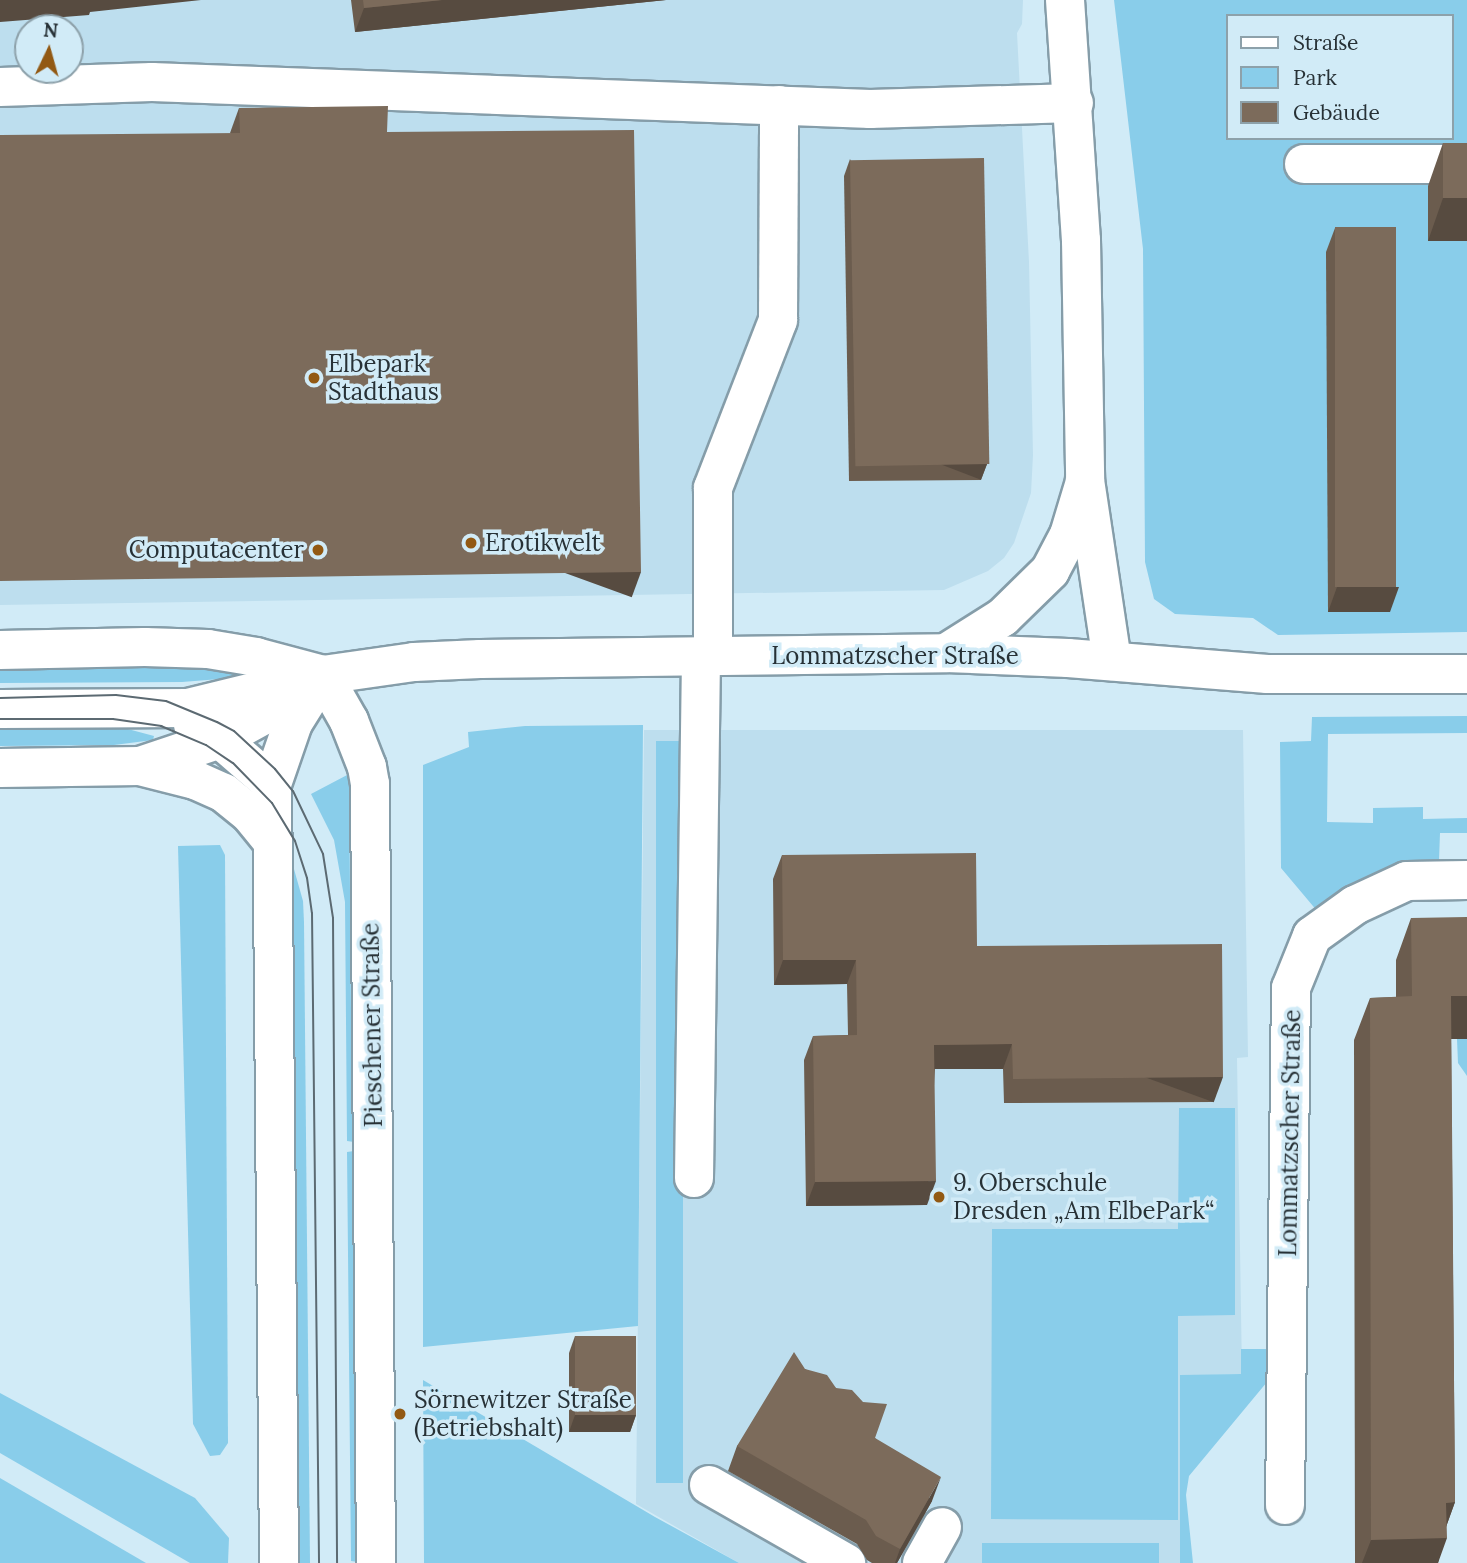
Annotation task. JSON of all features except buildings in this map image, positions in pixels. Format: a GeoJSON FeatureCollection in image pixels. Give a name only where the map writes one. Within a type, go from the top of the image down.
{"type":"FeatureCollection","features":[{"type":"Feature","properties":{"kind":"street"},"geometry":{"type":"LineString","coordinates":[[1065,0],[1074,103],[1085,348],[1085,480],[1112,661]]}},
{"type":"Feature","properties":{"kind":"street"},"geometry":{"type":"LineString","coordinates":[[0,87],[152,82],[870,108],[1074,103]]}},
{"type":"Feature","properties":{"kind":"street"},"geometry":{"type":"LineString","coordinates":[[694,1178],[713,488],[778,320],[779,105]]}},
{"type":"Feature","properties":{"kind":"street"},"geometry":{"type":"LineString","coordinates":[[1304,164],[1467,164]]}},
{"type":"Feature","properties":{"kind":"street"},"geometry":{"type":"LineString","coordinates":[[946,653],[1003,617],[1050,571],[1069,535],[1085,480]]}},
{"type":"Feature","properties":{"kind":"street","name":"Lommatzscher Straße"},"geometry":{"type":"LineString","coordinates":[[0,650],[145,647],[208,649],[256,657],[323,675],[427,662],[946,653],[1112,661],[1267,674],[1467,674]]}},
{"type":"Feature","properties":{"kind":"street"},"geometry":{"type":"LineString","coordinates":[[0,709],[188,708],[323,675]]}},
{"type":"Feature","properties":{"kind":"street"},"geometry":{"type":"LineString","coordinates":[[279,1563],[276,961],[271,841],[272,784],[293,723],[323,675]]}},
{"type":"Feature","properties":{"kind":"street","name":"Lommatzscher Straße"},"geometry":{"type":"LineString","coordinates":[[0,768],[140,766],[220,739],[280,706],[323,675]]}},
{"type":"Feature","properties":{"kind":"street","name":"Pieschener Straße"},"geometry":{"type":"LineString","coordinates":[[323,675],[349,721],[367,767],[370,784],[376,1563]]}},
{"type":"Feature","properties":{"kind":"street"},"geometry":{"type":"LineString","coordinates":[[138,707],[193,724],[220,739],[272,784]]}},
{"type":"Feature","properties":{"kind":"street"},"geometry":{"type":"LineString","coordinates":[[140,766],[195,780],[224,793],[250,814],[271,841]]}},
{"type":"Feature","properties":{"kind":"street","name":"Lommatzscher Straße"},"geometry":{"type":"LineString","coordinates":[[1285,1505],[1291,988],[1312,936],[1355,905],[1407,881],[1467,880]]}},
{"type":"Feature","properties":{"kind":"street"},"geometry":{"type":"LineString","coordinates":[[709,1485],[846,1563]]}},
{"type":"Feature","properties":{"kind":"street"},"geometry":{"type":"LineString","coordinates":[[922,1563],[942,1527]]}},
{"type":"Feature","properties":{"kind":"shaded area"},"geometry":{"type":"Polygon","coordinates":[[[0,0],[1023,0],[1022,24],[1017,33],[1029,262],[1033,455],[1031,493],[1014,543],[1004,558],[988,571],[944,590],[0,605],[0,0]]]}},
{"type":"Feature","properties":{"kind":"shaded area","name":"9. Oberschule Dresden „Am ElbePark“"},"geometry":{"type":"Polygon","coordinates":[[[644,730],[1243,730],[1248,1057],[1237,1058],[1242,1374],[1180,1376],[1180,1563],[739,1563],[636,1504],[644,730]]]}},
{"type":"Feature","properties":{"kind":"green space"},"geometry":{"type":"Polygon","coordinates":[[[1114,0],[1467,0],[1467,632],[1278,635],[1253,618],[1175,614],[1154,599],[1145,562],[1143,249],[1114,0]]]}},
{"type":"Feature","properties":{"kind":"green space"},"geometry":{"type":"Polygon","coordinates":[[[213,663],[247,669],[245,677],[182,682],[0,683],[0,666],[213,663]]]}},
{"type":"Feature","properties":{"kind":"green space"},"geometry":{"type":"Polygon","coordinates":[[[1467,716],[1467,733],[1328,734],[1327,822],[1373,823],[1373,808],[1423,807],[1423,819],[1467,818],[1467,833],[1440,833],[1439,861],[1390,870],[1363,880],[1340,893],[1318,912],[1281,868],[1280,742],[1311,741],[1312,717],[1467,716]]]}},
{"type":"Feature","properties":{"kind":"green space"},"geometry":{"type":"Polygon","coordinates":[[[643,725],[638,1326],[423,1347],[423,765],[469,747],[468,732],[525,726],[643,725]]]}},
{"type":"Feature","properties":{"kind":"green space"},"geometry":{"type":"Polygon","coordinates":[[[0,728],[124,728],[154,736],[153,740],[114,745],[0,746],[0,728]]]}},
{"type":"Feature","properties":{"kind":"green space"},"geometry":{"type":"Polygon","coordinates":[[[656,741],[683,741],[683,1483],[656,1483],[656,741]]]}},
{"type":"Feature","properties":{"kind":"green space"},"geometry":{"type":"Polygon","coordinates":[[[349,774],[351,1010],[358,1070],[358,1562],[351,1561],[347,1152],[354,1151],[354,1142],[347,1141],[345,902],[334,840],[311,794],[349,774]]]}},
{"type":"Feature","properties":{"kind":"green space"},"geometry":{"type":"Polygon","coordinates":[[[220,845],[225,855],[228,1443],[220,1455],[210,1456],[193,1424],[178,846],[220,845]]]}},
{"type":"Feature","properties":{"kind":"green space"},"geometry":{"type":"Polygon","coordinates":[[[290,855],[303,901],[304,922],[310,1563],[295,1563],[290,855]]]}},
{"type":"Feature","properties":{"kind":"green space"},"geometry":{"type":"Polygon","coordinates":[[[1457,1039],[1467,1039],[1467,1076],[1458,1063],[1457,1039]]]}},
{"type":"Feature","properties":{"kind":"green space"},"geometry":{"type":"Polygon","coordinates":[[[1179,1108],[1235,1108],[1235,1315],[1178,1316],[1178,1520],[991,1519],[992,1229],[1178,1229],[1179,1108]]]}},
{"type":"Feature","properties":{"kind":"green space"},"geometry":{"type":"Polygon","coordinates":[[[1241,1349],[1267,1349],[1267,1382],[1189,1476],[1186,1495],[1193,1563],[1180,1563],[1180,1375],[1241,1374],[1241,1349]]]}},
{"type":"Feature","properties":{"kind":"green space"},"geometry":{"type":"Polygon","coordinates":[[[423,1380],[655,1517],[739,1563],[424,1563],[423,1380]]]}},
{"type":"Feature","properties":{"kind":"green space"},"geometry":{"type":"Polygon","coordinates":[[[0,1393],[195,1498],[229,1538],[228,1563],[190,1563],[0,1453],[0,1393]]]}},
{"type":"Feature","properties":{"kind":"green space"},"geometry":{"type":"Polygon","coordinates":[[[0,1478],[146,1563],[0,1563],[0,1478]]]}},
{"type":"Feature","properties":{"kind":"green space"},"geometry":{"type":"Polygon","coordinates":[[[982,1543],[1159,1543],[1159,1563],[982,1563],[982,1543]]]}},
{"type":"Feature","properties":{"kind":"tram line"},"geometry":{"type":"LineString","coordinates":[[0,698],[116,695],[166,701],[217,722],[234,731],[275,769],[293,791],[323,854],[333,918],[337,1563]]}},
{"type":"Feature","properties":{"kind":"tram line"},"geometry":{"type":"LineString","coordinates":[[0,719],[113,719],[161,726],[206,745],[233,763],[272,803],[295,841],[307,878],[312,913],[319,1563]]}},
{"type":"Feature","properties":{"kind":"place","name":"Elbepark Stadthaus"},"geometry":{"type":"Point","coordinates":[314,378]}},
{"type":"Feature","properties":{"kind":"place","name":"Erotikwelt"},"geometry":{"type":"Point","coordinates":[471,543]}},
{"type":"Feature","properties":{"kind":"place","name":"Computacenter"},"geometry":{"type":"Point","coordinates":[318,550]}},
{"type":"Feature","properties":{"kind":"place","name":"9. Oberschule Dresden „Am ElbePark“"},"geometry":{"type":"Point","coordinates":[939,1197]}},
{"type":"Feature","properties":{"kind":"place","name":"Sörnewitzer Straße (Betriebshalt)"},"geometry":{"type":"Point","coordinates":[400,1414]}}]}
